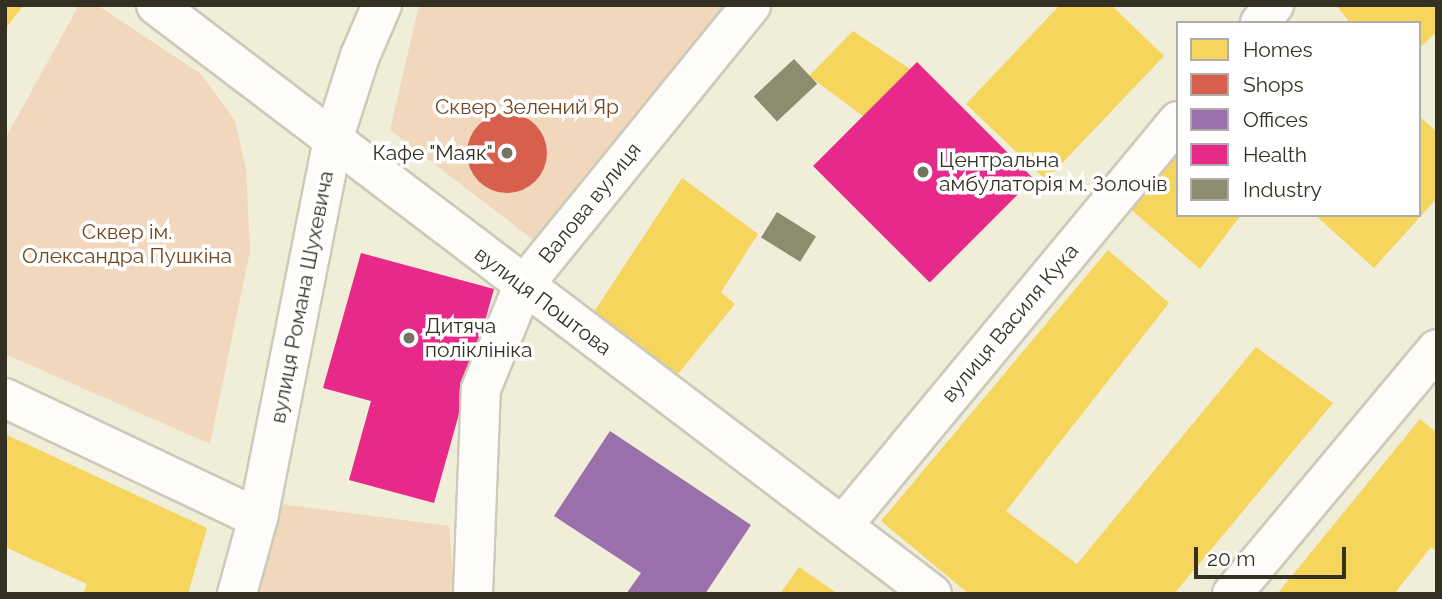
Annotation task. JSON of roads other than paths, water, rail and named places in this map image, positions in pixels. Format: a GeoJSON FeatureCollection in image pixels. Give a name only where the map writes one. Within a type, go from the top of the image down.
{"type":"FeatureCollection","features":[{"type":"Feature","properties":{"kind":"street","name":"вулиця Поштова"},"geometry":{"type":"LineString","coordinates":[[156,5],[332,143],[932,594]]}},
{"type":"Feature","properties":{"kind":"street","name":"вулиця Романа Шухевича"},"geometry":{"type":"LineString","coordinates":[[237,594],[258,518],[332,143],[360,56],[382,5]]}},
{"type":"Feature","properties":{"kind":"street","name":"Валова вулиця"},"geometry":{"type":"LineString","coordinates":[[473,594],[481,389],[523,286],[751,5]]}},
{"type":"Feature","properties":{"kind":"street"},"geometry":{"type":"LineString","coordinates":[[1261,21],[1274,5]]}},
{"type":"Feature","properties":{"kind":"street","name":"вулиця Василя Кука"},"geometry":{"type":"LineString","coordinates":[[843,525],[1176,123]]}},
{"type":"Feature","properties":{"kind":"street"},"geometry":{"type":"LineString","coordinates":[[1232,594],[1437,349]]}},
{"type":"Feature","properties":{"kind":"street"},"geometry":{"type":"LineString","coordinates":[[5,398],[258,518]]}},
{"type":"Feature","properties":{"kind":"place","name":"Кафе \"Маяк\""},"geometry":{"type":"Point","coordinates":[507,153]}},
{"type":"Feature","properties":{"kind":"place","name":"Центральна амбулаторія м. Золочів"},"geometry":{"type":"Point","coordinates":[923,172]}},
{"type":"Feature","properties":{"kind":"place","name":"Дитяча поліклініка"},"geometry":{"type":"Point","coordinates":[409,338]}},
{"type":"Feature","properties":{"kind":"park label","name":"Сквер Зелений Яр"},"geometry":{"type":"Point","coordinates":[527,107]}},
{"type":"Feature","properties":{"kind":"park label","name":"Сквер ім. Олександра Пушкіна"},"geometry":{"type":"Point","coordinates":[127,244]}}]}
